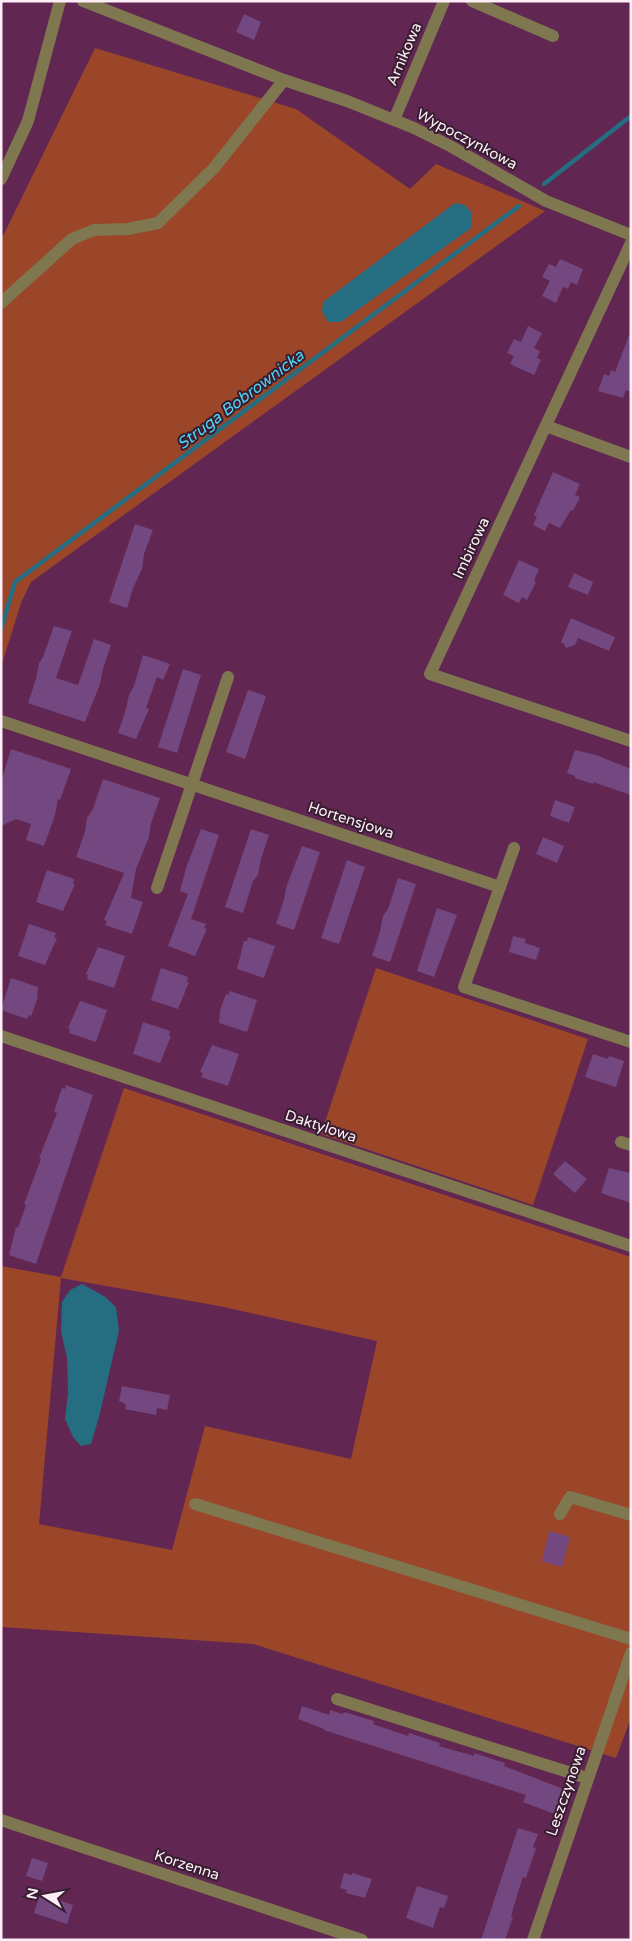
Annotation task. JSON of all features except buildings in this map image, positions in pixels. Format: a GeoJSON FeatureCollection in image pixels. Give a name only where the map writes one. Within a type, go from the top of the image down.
{"type":"FeatureCollection","features":[{"type":"Feature","properties":{"kind":"street"},"geometry":{"type":"LineString","coordinates":[[1,179],[28,121],[60,1]]}},
{"type":"Feature","properties":{"kind":"street","name":"Wypoczynkowa"},"geometry":{"type":"LineString","coordinates":[[83,1],[284,80],[347,101],[394,120],[452,147],[546,201],[631,234]]}},
{"type":"Feature","properties":{"kind":"street","name":"Arnikowa"},"geometry":{"type":"LineString","coordinates":[[394,120],[444,1]]}},
{"type":"Feature","properties":{"kind":"street"},"geometry":{"type":"LineString","coordinates":[[472,1],[553,36]]}},
{"type":"Feature","properties":{"kind":"street"},"geometry":{"type":"LineString","coordinates":[[1,303],[72,239],[94,230],[128,229],[158,223],[214,168],[284,80]]}},
{"type":"Feature","properties":{"kind":"street","name":"Imbirowa"},"geometry":{"type":"LineString","coordinates":[[631,243],[430,674],[631,741]]}},
{"type":"Feature","properties":{"kind":"street"},"geometry":{"type":"LineString","coordinates":[[546,426],[631,457]]}},
{"type":"Feature","properties":{"kind":"street"},"geometry":{"type":"LineString","coordinates":[[157,888],[228,677]]}},
{"type":"Feature","properties":{"kind":"street","name":"Hortensjowa"},"geometry":{"type":"LineString","coordinates":[[1,721],[500,887]]}},
{"type":"Feature","properties":{"kind":"street"},"geometry":{"type":"LineString","coordinates":[[514,848],[464,987],[631,1042]]}},
{"type":"Feature","properties":{"kind":"street","name":"Daktylowa"},"geometry":{"type":"LineString","coordinates":[[1,1036],[631,1246]]}},
{"type":"Feature","properties":{"kind":"street"},"geometry":{"type":"LineString","coordinates":[[560,1514],[570,1497],[631,1515]]}},
{"type":"Feature","properties":{"kind":"street"},"geometry":{"type":"LineString","coordinates":[[195,1504],[631,1638]]}},
{"type":"Feature","properties":{"kind":"street","name":"Leszczynowa"},"geometry":{"type":"LineString","coordinates":[[532,1940],[631,1653]]}},
{"type":"Feature","properties":{"kind":"street"},"geometry":{"type":"LineString","coordinates":[[337,1699],[587,1778]]}},
{"type":"Feature","properties":{"kind":"street","name":"Korzenna"},"geometry":{"type":"LineString","coordinates":[[1,1820],[362,1940]]}},
{"type":"Feature","properties":{"kind":"shaded area"},"geometry":{"type":"Polygon","coordinates":[[[95,48],[296,109],[410,189],[436,164],[545,211],[31,582],[21,603],[1,667],[1,240],[95,48]]]}},
{"type":"Feature","properties":{"kind":"shaded area"},"geometry":{"type":"Polygon","coordinates":[[[376,968],[588,1039],[533,1205],[321,1134],[376,968]]]}},
{"type":"Feature","properties":{"kind":"shaded area"},"geometry":{"type":"Polygon","coordinates":[[[124,1088],[631,1257],[631,1718],[616,1758],[253,1644],[1,1627],[1,1266],[61,1277],[124,1088]],[[61,1278],[39,1524],[172,1550],[205,1426],[351,1459],[377,1341],[219,1306],[61,1278]]]}},
{"type":"Feature","properties":{"kind":"water"},"geometry":{"type":"Polygon","coordinates":[[[455,203],[465,205],[472,213],[471,228],[341,322],[328,322],[322,312],[323,302],[455,203]]]}},
{"type":"Feature","properties":{"kind":"water"},"geometry":{"type":"Polygon","coordinates":[[[82,1284],[104,1296],[116,1307],[119,1331],[91,1444],[81,1446],[73,1437],[65,1419],[68,1393],[67,1358],[61,1331],[62,1302],[70,1290],[82,1284]]]}},
{"type":"Feature","properties":{"kind":"waterway","name":"Struga Bobrownicka"},"geometry":{"type":"LineString","coordinates":[[544,184],[631,116]]}},
{"type":"Feature","properties":{"kind":"waterway","name":"Struga Bobrownicka"},"geometry":{"type":"LineString","coordinates":[[1,629],[15,582],[519,206]]}}]}
